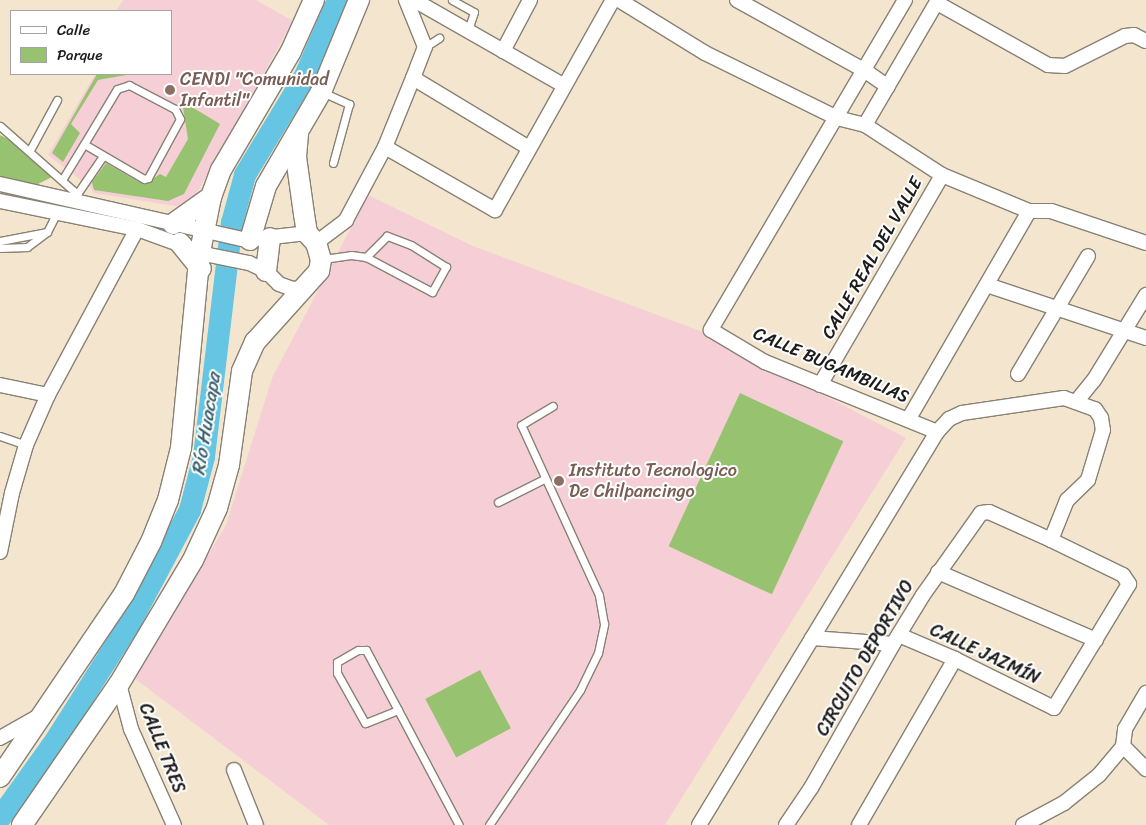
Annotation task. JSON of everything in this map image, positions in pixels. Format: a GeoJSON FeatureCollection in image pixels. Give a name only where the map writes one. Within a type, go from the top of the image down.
{"type":"FeatureCollection","features":[{"type":"Feature","properties":{"kind":"main road"},"geometry":{"type":"LineString","coordinates":[[0,777],[124,594],[151,542],[168,500],[181,448],[211,197],[222,170],[292,51],[314,0]]}},
{"type":"Feature","properties":{"kind":"main road"},"geometry":{"type":"LineString","coordinates":[[248,240],[266,186],[321,92],[359,0]]}},
{"type":"Feature","properties":{"kind":"main road"},"geometry":{"type":"LineString","coordinates":[[22,825],[118,684],[193,560],[216,508],[229,465],[242,371],[255,342],[319,271],[296,157],[298,133]]}},
{"type":"Feature","properties":{"kind":"main road"},"geometry":{"type":"LineString","coordinates":[[173,224],[211,197]]}},
{"type":"Feature","properties":{"kind":"main road"},"geometry":{"type":"LineString","coordinates":[[266,270],[270,238]]}},
{"type":"Feature","properties":{"kind":"main road"},"geometry":{"type":"LineString","coordinates":[[180,243],[204,259]]}},
{"type":"Feature","properties":{"kind":"street"},"geometry":{"type":"LineString","coordinates":[[0,184],[76,199],[173,224],[248,240],[270,238],[315,245],[346,220],[385,147],[414,78],[425,47],[406,0]]}},
{"type":"Feature","properties":{"kind":"street"},"geometry":{"type":"LineString","coordinates":[[414,0],[563,86]]}},
{"type":"Feature","properties":{"kind":"street"},"geometry":{"type":"LineString","coordinates":[[503,51],[530,0]]}},
{"type":"Feature","properties":{"kind":"street"},"geometry":{"type":"LineString","coordinates":[[385,147],[495,210],[613,0]]}},
{"type":"Feature","properties":{"kind":"street"},"geometry":{"type":"LineString","coordinates":[[619,0],[705,53],[837,118],[865,125],[942,175],[1029,211],[1051,210],[1146,243]]}},
{"type":"Feature","properties":{"kind":"street"},"geometry":{"type":"LineString","coordinates":[[737,0],[864,70],[888,87]]}},
{"type":"Feature","properties":{"kind":"street"},"geometry":{"type":"LineString","coordinates":[[837,118],[905,0]]}},
{"type":"Feature","properties":{"kind":"street"},"geometry":{"type":"LineString","coordinates":[[865,125],[938,1],[1048,65],[1065,66],[1125,36],[1140,38]]}},
{"type":"Feature","properties":{"kind":"street"},"geometry":{"type":"LineString","coordinates":[[414,78],[529,148]]}},
{"type":"Feature","properties":{"kind":"street","name":"CALLE BUGAMBILIAS"},"geometry":{"type":"LineString","coordinates":[[837,118],[711,330],[765,362],[937,432]]}},
{"type":"Feature","properties":{"kind":"street","name":"CALLE REAL DEL VALLE"},"geometry":{"type":"LineString","coordinates":[[820,385],[942,175]]}},
{"type":"Feature","properties":{"kind":"street"},"geometry":{"type":"LineString","coordinates":[[0,201],[137,230],[180,243]]}},
{"type":"Feature","properties":{"kind":"street"},"geometry":{"type":"LineString","coordinates":[[908,420],[1029,211]]}},
{"type":"Feature","properties":{"kind":"street"},"geometry":{"type":"LineString","coordinates":[[0,552],[12,493],[26,445],[48,395],[137,230]]}},
{"type":"Feature","properties":{"kind":"street"},"geometry":{"type":"LineString","coordinates":[[1018,374],[1088,256]]}},
{"type":"Feature","properties":{"kind":"street"},"geometry":{"type":"LineString","coordinates":[[204,259],[242,261],[266,270],[278,284],[293,289],[304,288]]}},
{"type":"Feature","properties":{"kind":"street"},"geometry":{"type":"LineString","coordinates":[[987,285],[1146,338]]}},
{"type":"Feature","properties":{"kind":"street"},"geometry":{"type":"LineString","coordinates":[[1076,402],[1094,380],[1146,295]]}},
{"type":"Feature","properties":{"kind":"street"},"geometry":{"type":"LineString","coordinates":[[0,385],[48,395]]}},
{"type":"Feature","properties":{"kind":"street"},"geometry":{"type":"LineString","coordinates":[[700,825],[937,432],[949,419],[962,413],[1064,398],[1095,409],[1101,418],[1103,430],[1088,480],[1067,500],[1051,540],[1123,575],[1129,584],[1096,640],[938,572]]}},
{"type":"Feature","properties":{"kind":"street","name":"CIRCUITO DEPORTIVO"},"geometry":{"type":"LineString","coordinates":[[786,825],[938,572],[981,513],[990,512],[1051,540]]}},
{"type":"Feature","properties":{"kind":"street","name":"CALLE JAZMÍN"},"geometry":{"type":"LineString","coordinates":[[812,638],[896,640],[955,658],[1054,708],[1096,640]]}},
{"type":"Feature","properties":{"kind":"street"},"geometry":{"type":"LineString","coordinates":[[859,825],[955,658]]}},
{"type":"Feature","properties":{"kind":"street","name":"CALLE TRES"},"geometry":{"type":"LineString","coordinates":[[118,684],[131,729],[174,825]]}},
{"type":"Feature","properties":{"kind":"street"},"geometry":{"type":"LineString","coordinates":[[1023,825],[1064,802],[1100,775],[1123,746],[1125,729],[1146,694]]}},
{"type":"Feature","properties":{"kind":"street"},"geometry":{"type":"LineString","coordinates":[[0,738],[45,713]]}},
{"type":"Feature","properties":{"kind":"street"},"geometry":{"type":"LineString","coordinates":[[1123,746],[1146,769]]}},
{"type":"Feature","properties":{"kind":"street"},"geometry":{"type":"LineString","coordinates":[[234,770],[256,825]]}},
{"type":"Feature","properties":{"kind":"lane"},"geometry":{"type":"LineString","coordinates":[[452,0],[474,12],[468,31]]}},
{"type":"Feature","properties":{"kind":"lane"},"geometry":{"type":"LineString","coordinates":[[425,47],[439,38]]}},
{"type":"Feature","properties":{"kind":"lane"},"geometry":{"type":"LineString","coordinates":[[62,180],[82,146],[117,89],[129,84],[176,110],[179,115],[178,126],[148,178],[140,179],[82,146]]}},
{"type":"Feature","properties":{"kind":"lane"},"geometry":{"type":"LineString","coordinates":[[321,92],[349,104],[333,163]]}},
{"type":"Feature","properties":{"kind":"lane"},"geometry":{"type":"LineString","coordinates":[[30,150],[56,100]]}},
{"type":"Feature","properties":{"kind":"lane"},"geometry":{"type":"LineString","coordinates":[[0,127],[30,150],[62,180],[76,199],[102,158]]}},
{"type":"Feature","properties":{"kind":"lane"},"geometry":{"type":"LineString","coordinates":[[0,248],[27,247],[47,232],[56,214]]}},
{"type":"Feature","properties":{"kind":"lane"},"geometry":{"type":"LineString","coordinates":[[0,241],[47,232]]}},
{"type":"Feature","properties":{"kind":"lane"},"geometry":{"type":"LineString","coordinates":[[315,245],[350,255],[366,257],[432,292],[446,267],[411,245],[387,236],[366,257]]}},
{"type":"Feature","properties":{"kind":"lane"},"geometry":{"type":"LineString","coordinates":[[489,825],[580,690],[598,653],[604,624],[599,595],[544,479],[521,425],[553,406]]}},
{"type":"Feature","properties":{"kind":"lane"},"geometry":{"type":"LineString","coordinates":[[0,436],[26,445]]}},
{"type":"Feature","properties":{"kind":"lane"},"geometry":{"type":"LineString","coordinates":[[498,502],[544,479]]}},
{"type":"Feature","properties":{"kind":"lane"},"geometry":{"type":"LineString","coordinates":[[398,710],[364,723],[337,673],[337,662],[358,650],[366,650],[398,710],[459,825]]}},
{"type":"Feature","properties":{"kind":"shaded area","name":"CENDI \"Comunidad Infantil\""},"geometry":{"type":"Polygon","coordinates":[[[123,0],[256,0],[293,21],[194,198],[181,207],[94,193],[90,187],[48,155],[94,75],[172,75],[172,10],[117,10],[123,0]]]}},
{"type":"Feature","properties":{"kind":"shaded area","name":"Instituto Tecnologico De Chilpancingo"},"geometry":{"type":"Polygon","coordinates":[[[368,195],[473,246],[703,332],[906,438],[665,825],[329,825],[134,678],[226,525],[272,378],[368,195]]]}},
{"type":"Feature","properties":{"kind":"green space"},"geometry":{"type":"Polygon","coordinates":[[[96,75],[126,75],[98,80],[71,124],[80,133],[63,162],[52,153],[96,75]]]}},
{"type":"Feature","properties":{"kind":"green space"},"geometry":{"type":"Polygon","coordinates":[[[182,101],[220,124],[184,194],[168,201],[94,190],[92,182],[106,163],[139,182],[151,180],[160,174],[166,177],[188,139],[182,101]]]}},
{"type":"Feature","properties":{"kind":"green space"},"geometry":{"type":"Polygon","coordinates":[[[0,135],[13,142],[52,177],[36,185],[0,176],[0,135]]]}},
{"type":"Feature","properties":{"kind":"green space"},"geometry":{"type":"Polygon","coordinates":[[[740,393],[843,441],[772,594],[669,546],[740,393]]]}},
{"type":"Feature","properties":{"kind":"green space"},"geometry":{"type":"Polygon","coordinates":[[[480,670],[511,728],[456,757],[425,699],[480,670]]]}},
{"type":"Feature","properties":{"kind":"waterway","name":"Río Huacapa"},"geometry":{"type":"LineString","coordinates":[[0,818],[56,740],[130,623],[190,510],[204,457],[232,223],[245,175],[305,76],[338,0]]}},
{"type":"Feature","properties":{"kind":"place","name":"CENDI \"Comunidad Infantil\""},"geometry":{"type":"Point","coordinates":[170,90]}},
{"type":"Feature","properties":{"kind":"place","name":"Instituto Tecnologico De Chilpancingo"},"geometry":{"type":"Point","coordinates":[559,481]}}]}
